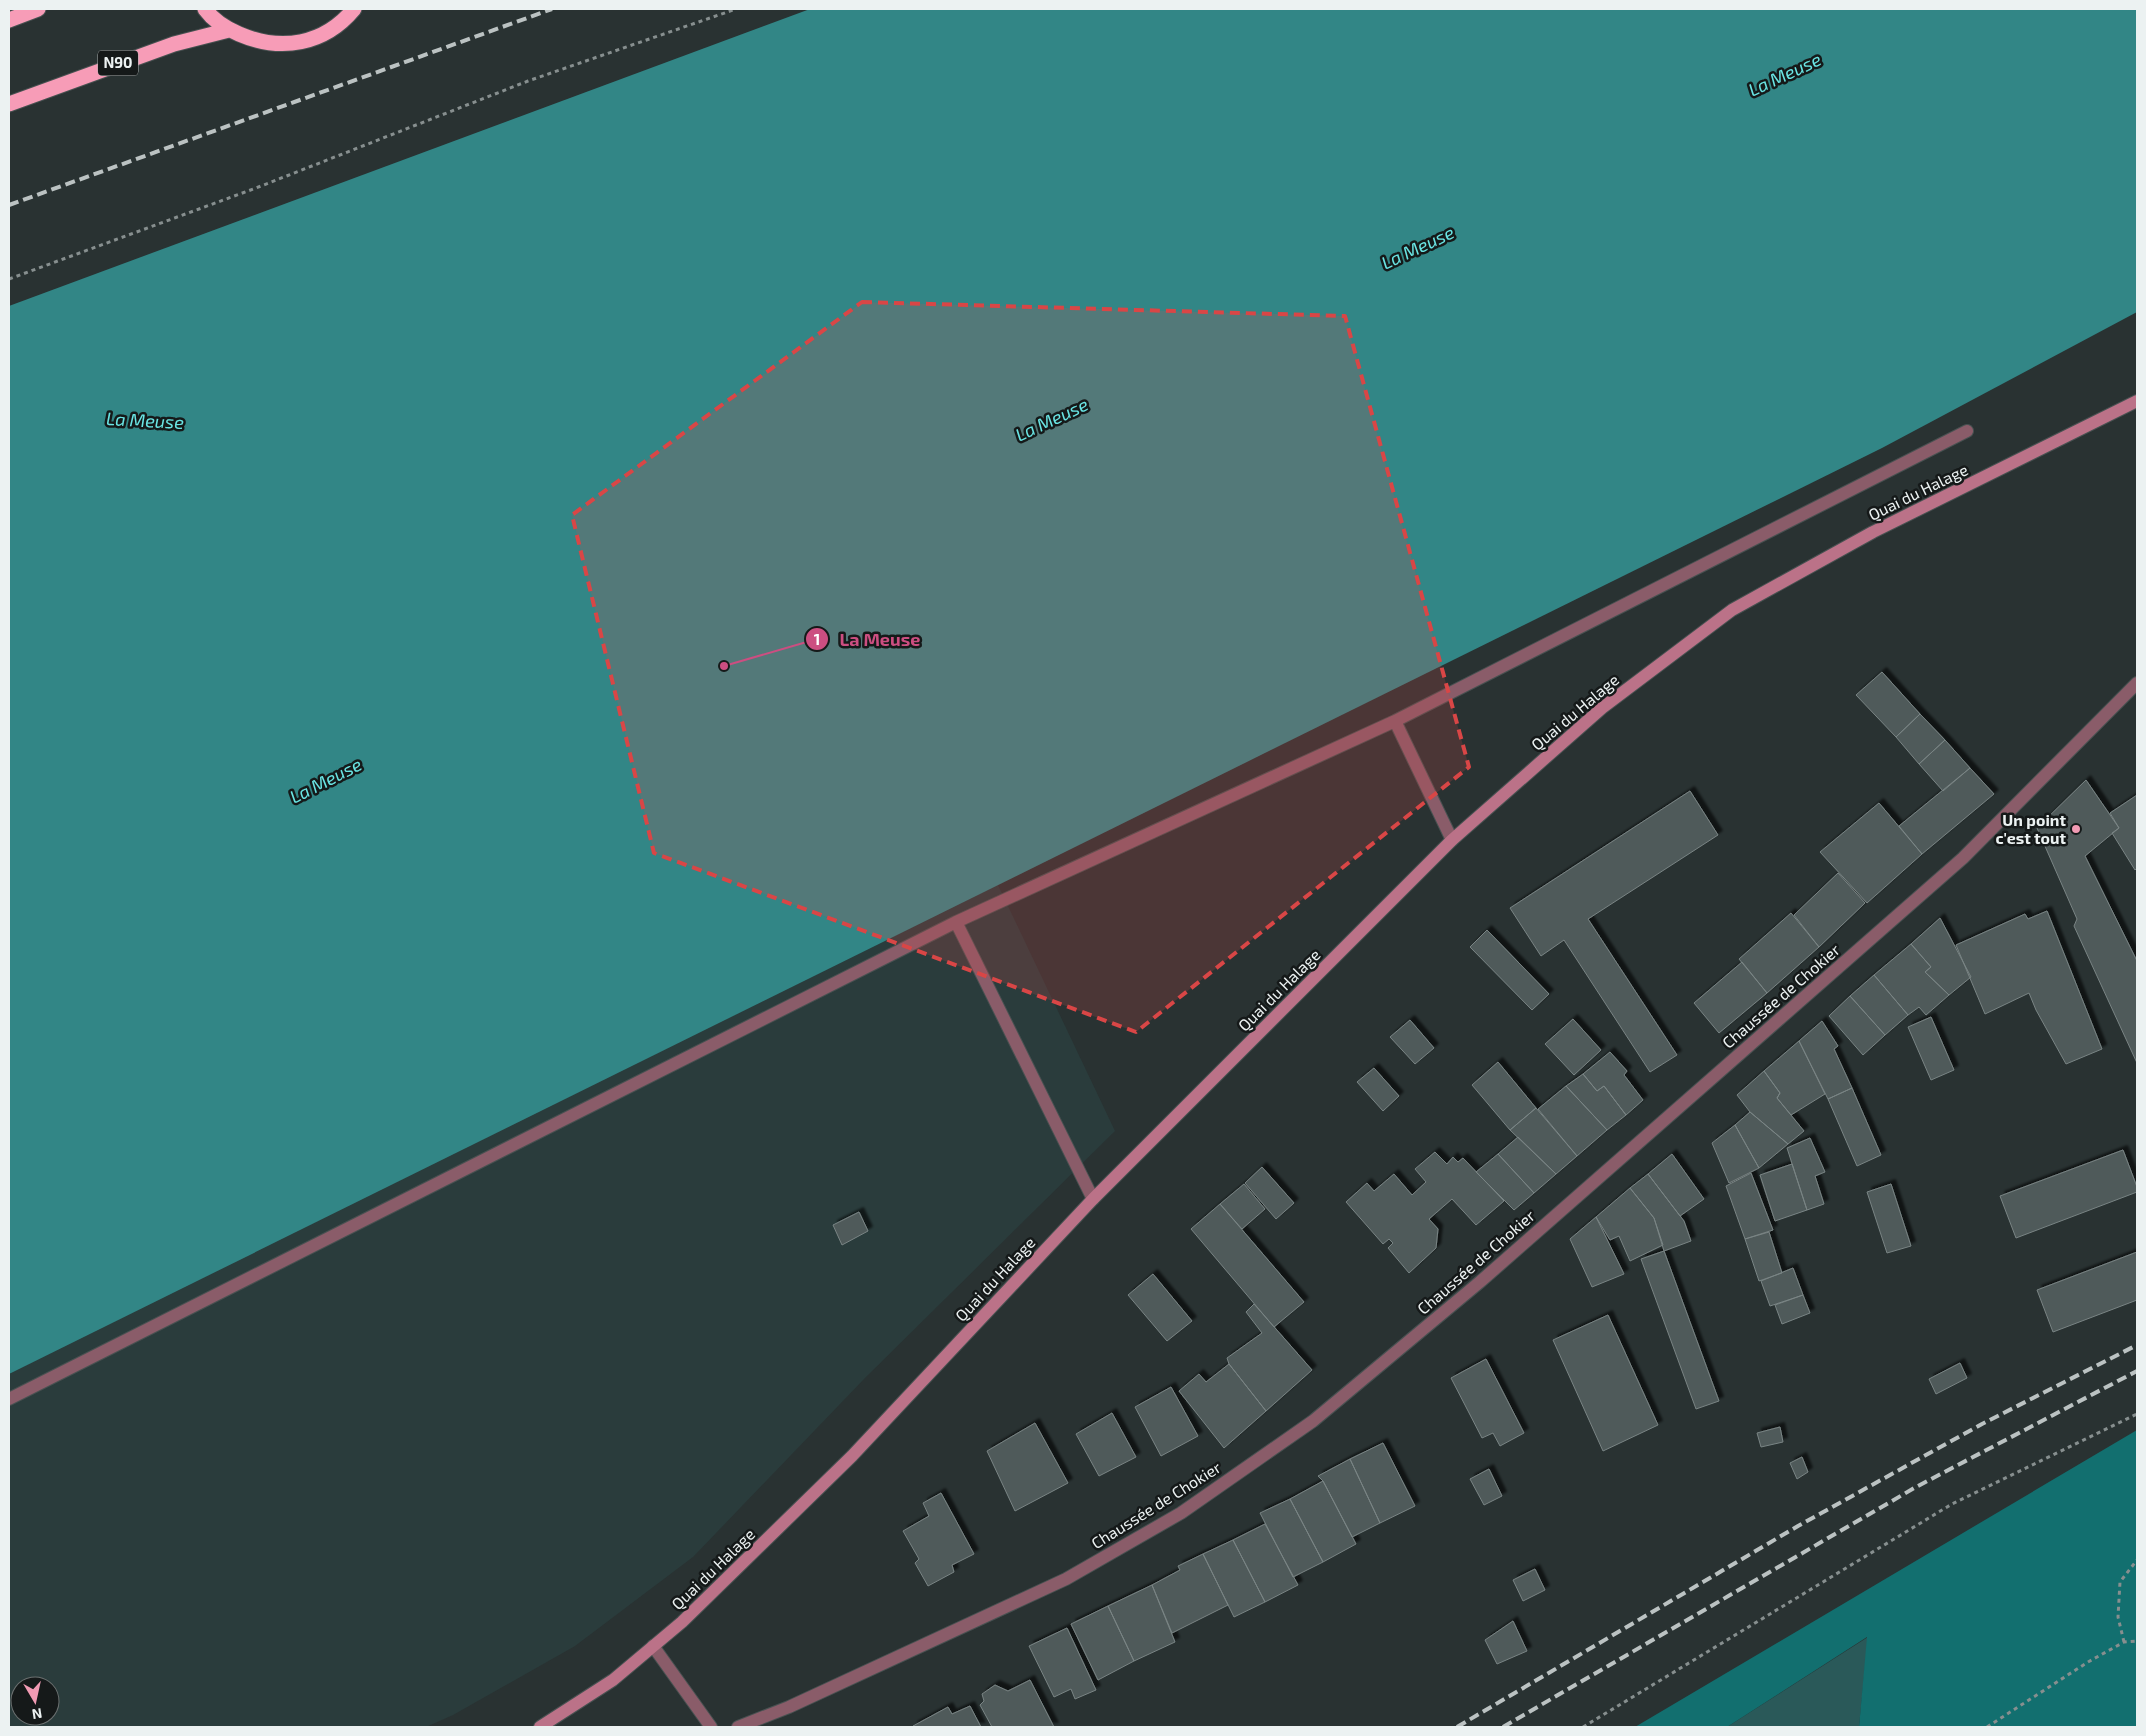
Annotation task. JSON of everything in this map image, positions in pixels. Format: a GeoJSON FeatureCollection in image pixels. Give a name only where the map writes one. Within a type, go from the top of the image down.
{"type":"FeatureCollection","features":[{"type":"Feature","properties":{"kind":"highway"},"geometry":{"type":"LineString","coordinates":[[9,20],[38,9]]}},
{"type":"Feature","properties":{"kind":"highway"},"geometry":{"type":"LineString","coordinates":[[205,9],[229,30],[258,42],[289,44],[319,36],[345,20],[354,9]]}},
{"type":"Feature","properties":{"kind":"highway","name":"N90"},"geometry":{"type":"LineString","coordinates":[[9,104],[174,44],[229,30]]}},
{"type":"Feature","properties":{"kind":"main road","name":"Quai du Halage"},"geometry":{"type":"LineString","coordinates":[[540,1727],[613,1680],[682,1622],[852,1456],[1093,1199],[1452,840],[1602,708],[1732,610],[1873,532],[2137,401]]}},
{"type":"Feature","properties":{"kind":"street"},"geometry":{"type":"LineString","coordinates":[[9,1399],[956,922],[1394,721],[1967,431]]}},
{"type":"Feature","properties":{"kind":"street","name":"Chaussée de Chokier"},"geometry":{"type":"LineString","coordinates":[[738,1727],[789,1708],[1066,1579],[1180,1513],[1314,1421],[1481,1281],[1956,864],[2056,766],[2137,682]]}},
{"type":"Feature","properties":{"kind":"street"},"geometry":{"type":"LineString","coordinates":[[1394,721],[1452,840]]}},
{"type":"Feature","properties":{"kind":"street"},"geometry":{"type":"LineString","coordinates":[[956,922],[1093,1199]]}},
{"type":"Feature","properties":{"kind":"street"},"geometry":{"type":"LineString","coordinates":[[653,1646],[711,1727]]}},
{"type":"Feature","properties":{"kind":"path"},"geometry":{"type":"LineString","coordinates":[[9,279],[256,188],[528,81],[736,9]]}},
{"type":"Feature","properties":{"kind":"path"},"geometry":{"type":"LineString","coordinates":[[1583,1727],[1952,1504],[2137,1414]]}},
{"type":"Feature","properties":{"kind":"path"},"geometry":{"type":"LineString","coordinates":[[2124,1642],[2118,1617],[2120,1582],[2137,1560]]}},
{"type":"Feature","properties":{"kind":"path"},"geometry":{"type":"LineString","coordinates":[[1987,1727],[2088,1662],[2124,1642],[2137,1641]]}},
{"type":"Feature","properties":{"kind":"highlighted area"},"geometry":{"type":"Polygon","coordinates":[[[862,302],[1345,316],[1469,767],[1136,1032],[654,853],[572,515],[862,302]]]}},
{"type":"Feature","properties":{"kind":"shaded area"},"geometry":{"type":"Polygon","coordinates":[[[998,885],[1115,1131],[864,1379],[693,1557],[575,1646],[453,1715],[426,1727],[9,1727],[9,1372],[998,885]]]}},
{"type":"Feature","properties":{"kind":"shaded area"},"geometry":{"type":"Polygon","coordinates":[[[2137,1430],[2137,1727],[1859,1727],[1867,1637],[1727,1727],[1635,1727],[2137,1430]]]}},
{"type":"Feature","properties":{"kind":"shaded area"},"geometry":{"type":"Polygon","coordinates":[[[1868,1637],[1859,1727],[1727,1727],[1868,1637]]]}},
{"type":"Feature","properties":{"kind":"water","name":"La Meuse"},"geometry":{"type":"Polygon","coordinates":[[[810,9],[2137,9],[2137,312],[1882,448],[9,1374],[9,306],[810,9]]]}},
{"type":"Feature","properties":{"kind":"building"},"geometry":{"type":"Polygon","coordinates":[[[1882,672],[1920,714],[1896,737],[1856,695],[1882,672]]]}},
{"type":"Feature","properties":{"kind":"building"},"geometry":{"type":"Polygon","coordinates":[[[1920,714],[1945,740],[1919,764],[1896,737],[1920,714]]]}},
{"type":"Feature","properties":{"kind":"building"},"geometry":{"type":"Polygon","coordinates":[[[1945,740],[1970,768],[1943,791],[1919,764],[1945,740]]]}},
{"type":"Feature","properties":{"kind":"building"},"geometry":{"type":"Polygon","coordinates":[[[1970,768],[1994,794],[1922,854],[1899,826],[1970,768]]]}},
{"type":"Feature","properties":{"kind":"building"},"geometry":{"type":"Polygon","coordinates":[[[2086,780],[2119,828],[2085,856],[2137,961],[2137,1063],[2074,926],[2077,919],[2037,828],[2086,780]]]}},
{"type":"Feature","properties":{"kind":"building"},"geometry":{"type":"Polygon","coordinates":[[[1690,791],[1718,835],[1588,919],[1677,1055],[1650,1072],[1564,940],[1541,956],[1510,908],[1690,791]]]}},
{"type":"Feature","properties":{"kind":"building"},"geometry":{"type":"Polygon","coordinates":[[[2137,795],[2137,868],[2135,870],[2112,833],[2119,828],[2110,813],[2137,795]]]}},
{"type":"Feature","properties":{"kind":"building"},"geometry":{"type":"Polygon","coordinates":[[[1879,803],[1922,854],[1867,903],[1820,852],[1879,803]]]}},
{"type":"Feature","properties":{"kind":"building"},"geometry":{"type":"Polygon","coordinates":[[[1838,873],[1865,903],[1819,947],[1794,915],[1838,873]]]}},
{"type":"Feature","properties":{"kind":"building"},"geometry":{"type":"Polygon","coordinates":[[[2047,911],[2102,1049],[2066,1064],[2036,1010],[2029,993],[1985,1014],[1956,945],[2025,914],[2028,919],[2047,911]]]}},
{"type":"Feature","properties":{"kind":"building"},"geometry":{"type":"Polygon","coordinates":[[[1791,913],[1819,947],[1767,993],[1739,959],[1791,913]]]}},
{"type":"Feature","properties":{"kind":"building"},"geometry":{"type":"Polygon","coordinates":[[[1940,918],[1971,977],[1949,995],[1925,972],[1931,967],[1911,944],[1940,918]]]}},
{"type":"Feature","properties":{"kind":"building"},"geometry":{"type":"Polygon","coordinates":[[[1487,930],[1549,994],[1532,1010],[1470,947],[1487,930]]]}},
{"type":"Feature","properties":{"kind":"building"},"geometry":{"type":"Polygon","coordinates":[[[1911,944],[1931,967],[1925,972],[1949,995],[1926,1015],[1919,1007],[1908,1015],[1874,975],[1911,944]]]}},
{"type":"Feature","properties":{"kind":"building"},"geometry":{"type":"Polygon","coordinates":[[[1742,962],[1767,993],[1719,1033],[1694,1003],[1742,962]]]}},
{"type":"Feature","properties":{"kind":"building"},"geometry":{"type":"Polygon","coordinates":[[[1874,975],[1908,1015],[1885,1035],[1850,996],[1874,975]]]}},
{"type":"Feature","properties":{"kind":"building"},"geometry":{"type":"Polygon","coordinates":[[[1850,996],[1885,1035],[1863,1055],[1829,1016],[1850,996]]]}},
{"type":"Feature","properties":{"kind":"building"},"geometry":{"type":"Polygon","coordinates":[[[1931,1017],[1954,1070],[1931,1080],[1908,1027],[1931,1017]]]}},
{"type":"Feature","properties":{"kind":"building"},"geometry":{"type":"Polygon","coordinates":[[[1573,1019],[1601,1050],[1574,1075],[1545,1044],[1573,1019]]]}},
{"type":"Feature","properties":{"kind":"building"},"geometry":{"type":"Polygon","coordinates":[[[1410,1020],[1434,1048],[1415,1064],[1390,1037],[1410,1020]]]}},
{"type":"Feature","properties":{"kind":"building"},"geometry":{"type":"Polygon","coordinates":[[[1822,1021],[1838,1046],[1834,1049],[1852,1088],[1828,1099],[1799,1041],[1822,1021]]]}},
{"type":"Feature","properties":{"kind":"building"},"geometry":{"type":"Polygon","coordinates":[[[1799,1041],[1825,1094],[1791,1115],[1777,1098],[1780,1093],[1764,1071],[1799,1041]]]}},
{"type":"Feature","properties":{"kind":"building"},"geometry":{"type":"Polygon","coordinates":[[[1610,1052],[1627,1071],[1624,1075],[1643,1100],[1626,1115],[1604,1086],[1597,1091],[1583,1074],[1610,1052]]]}},
{"type":"Feature","properties":{"kind":"building"},"geometry":{"type":"Polygon","coordinates":[[[1498,1062],[1536,1108],[1510,1130],[1472,1085],[1498,1062]]]}},
{"type":"Feature","properties":{"kind":"building"},"geometry":{"type":"Polygon","coordinates":[[[1374,1068],[1399,1096],[1383,1111],[1357,1082],[1374,1068]]]}},
{"type":"Feature","properties":{"kind":"building"},"geometry":{"type":"Polygon","coordinates":[[[1764,1071],[1780,1093],[1777,1098],[1804,1131],[1788,1144],[1750,1112],[1737,1095],[1764,1071]]]}},
{"type":"Feature","properties":{"kind":"building"},"geometry":{"type":"Polygon","coordinates":[[[1583,1074],[1597,1091],[1604,1086],[1626,1115],[1607,1130],[1566,1086],[1583,1074]]]}},
{"type":"Feature","properties":{"kind":"building"},"geometry":{"type":"Polygon","coordinates":[[[1566,1086],[1607,1130],[1577,1156],[1538,1109],[1566,1086]]]}},
{"type":"Feature","properties":{"kind":"building"},"geometry":{"type":"Polygon","coordinates":[[[1852,1088],[1881,1155],[1857,1166],[1828,1099],[1852,1088]]]}},
{"type":"Feature","properties":{"kind":"building"},"geometry":{"type":"Polygon","coordinates":[[[1536,1108],[1577,1156],[1556,1174],[1510,1130],[1536,1108]]]}},
{"type":"Feature","properties":{"kind":"building"},"geometry":{"type":"Polygon","coordinates":[[[1750,1112],[1788,1144],[1759,1168],[1735,1125],[1750,1112]]]}},
{"type":"Feature","properties":{"kind":"building"},"geometry":{"type":"Polygon","coordinates":[[[1735,1125],[1759,1168],[1729,1183],[1712,1143],[1735,1125]]]}},
{"type":"Feature","properties":{"kind":"building"},"geometry":{"type":"Polygon","coordinates":[[[1518,1137],[1556,1174],[1534,1193],[1498,1154],[1518,1137]]]}},
{"type":"Feature","properties":{"kind":"building"},"geometry":{"type":"Polygon","coordinates":[[[1810,1138],[1825,1172],[1815,1176],[1824,1204],[1807,1210],[1787,1148],[1810,1138]]]}},
{"type":"Feature","properties":{"kind":"building"},"geometry":{"type":"Polygon","coordinates":[[[2123,1150],[2137,1187],[2137,1192],[2016,1238],[2000,1196],[2123,1150]]]}},
{"type":"Feature","properties":{"kind":"building"},"geometry":{"type":"Polygon","coordinates":[[[1435,1152],[1447,1164],[1453,1157],[1458,1162],[1463,1158],[1504,1201],[1476,1225],[1452,1199],[1429,1219],[1438,1229],[1436,1248],[1409,1273],[1388,1248],[1393,1243],[1389,1239],[1383,1244],[1346,1202],[1367,1183],[1374,1191],[1394,1174],[1412,1195],[1426,1182],[1415,1169],[1435,1152]]]}},
{"type":"Feature","properties":{"kind":"building"},"geometry":{"type":"Polygon","coordinates":[[[1498,1154],[1534,1193],[1514,1210],[1476,1172],[1498,1154]]]}},
{"type":"Feature","properties":{"kind":"building"},"geometry":{"type":"Polygon","coordinates":[[[1672,1154],[1704,1199],[1680,1216],[1648,1174],[1672,1154]]]}},
{"type":"Feature","properties":{"kind":"building"},"geometry":{"type":"Polygon","coordinates":[[[1792,1164],[1807,1210],[1775,1221],[1760,1175],[1792,1164]]]}},
{"type":"Feature","properties":{"kind":"building"},"geometry":{"type":"Polygon","coordinates":[[[1262,1167],[1294,1203],[1276,1219],[1245,1183],[1262,1167]]]}},
{"type":"Feature","properties":{"kind":"building"},"geometry":{"type":"Polygon","coordinates":[[[1751,1173],[1773,1230],[1745,1239],[1726,1186],[1751,1173]]]}},
{"type":"Feature","properties":{"kind":"building"},"geometry":{"type":"Polygon","coordinates":[[[1648,1174],[1684,1221],[1691,1241],[1664,1251],[1654,1218],[1630,1188],[1648,1174]]]}},
{"type":"Feature","properties":{"kind":"building"},"geometry":{"type":"Polygon","coordinates":[[[1244,1184],[1265,1209],[1242,1229],[1220,1204],[1244,1184]]]}},
{"type":"Feature","properties":{"kind":"building"},"geometry":{"type":"Polygon","coordinates":[[[1891,1184],[1911,1246],[1887,1253],[1867,1192],[1891,1184]]]}},
{"type":"Feature","properties":{"kind":"building"},"geometry":{"type":"Polygon","coordinates":[[[1630,1188],[1654,1218],[1663,1245],[1630,1261],[1619,1236],[1610,1240],[1596,1217],[1630,1188]]]}},
{"type":"Feature","properties":{"kind":"building"},"geometry":{"type":"Polygon","coordinates":[[[1220,1204],[1304,1302],[1274,1327],[1191,1229],[1220,1204]]]}},
{"type":"Feature","properties":{"kind":"building"},"geometry":{"type":"Polygon","coordinates":[[[859,1212],[868,1231],[842,1245],[833,1225],[859,1212]]]}},
{"type":"Feature","properties":{"kind":"building"},"geometry":{"type":"Polygon","coordinates":[[[1596,1217],[1624,1274],[1592,1287],[1570,1239],[1596,1217]]]}},
{"type":"Feature","properties":{"kind":"building"},"geometry":{"type":"Polygon","coordinates":[[[1769,1232],[1782,1273],[1759,1281],[1745,1239],[1769,1232]]]}},
{"type":"Feature","properties":{"kind":"building"},"geometry":{"type":"Polygon","coordinates":[[[1664,1251],[1719,1401],[1696,1409],[1641,1259],[1664,1251]]]}},
{"type":"Feature","properties":{"kind":"building"},"geometry":{"type":"Polygon","coordinates":[[[2137,1252],[2137,1300],[2053,1332],[2037,1290],[2137,1252]]]}},
{"type":"Feature","properties":{"kind":"building"},"geometry":{"type":"Polygon","coordinates":[[[1793,1268],[1803,1295],[1770,1306],[1761,1281],[1793,1268]]]}},
{"type":"Feature","properties":{"kind":"building"},"geometry":{"type":"Polygon","coordinates":[[[1153,1274],[1192,1321],[1167,1341],[1128,1295],[1153,1274]]]}},
{"type":"Feature","properties":{"kind":"building"},"geometry":{"type":"Polygon","coordinates":[[[1803,1295],[1810,1313],[1782,1324],[1775,1305],[1803,1295]]]}},
{"type":"Feature","properties":{"kind":"building"},"geometry":{"type":"Polygon","coordinates":[[[1254,1304],[1312,1370],[1266,1411],[1229,1364],[1227,1358],[1262,1333],[1246,1312],[1254,1304]]]}},
{"type":"Feature","properties":{"kind":"building"},"geometry":{"type":"Polygon","coordinates":[[[1608,1315],[1658,1425],[1603,1451],[1553,1340],[1608,1315]]]}},
{"type":"Feature","properties":{"kind":"building"},"geometry":{"type":"Polygon","coordinates":[[[1486,1359],[1524,1433],[1500,1446],[1493,1433],[1482,1438],[1451,1378],[1486,1359]]]}},
{"type":"Feature","properties":{"kind":"building"},"geometry":{"type":"Polygon","coordinates":[[[1960,1363],[1967,1378],[1936,1394],[1929,1379],[1960,1363]]]}},
{"type":"Feature","properties":{"kind":"building"},"geometry":{"type":"Polygon","coordinates":[[[1229,1364],[1266,1411],[1224,1448],[1179,1391],[1199,1374],[1206,1382],[1229,1364]]]}},
{"type":"Feature","properties":{"kind":"building"},"geometry":{"type":"Polygon","coordinates":[[[1171,1387],[1198,1436],[1161,1456],[1135,1407],[1171,1387]]]}},
{"type":"Feature","properties":{"kind":"building"},"geometry":{"type":"Polygon","coordinates":[[[1112,1413],[1136,1457],[1099,1476],[1076,1434],[1112,1413]]]}},
{"type":"Feature","properties":{"kind":"building"},"geometry":{"type":"Polygon","coordinates":[[[1035,1423],[1068,1483],[1015,1511],[987,1451],[1035,1423]]]}},
{"type":"Feature","properties":{"kind":"building"},"geometry":{"type":"Polygon","coordinates":[[[1780,1427],[1783,1442],[1761,1447],[1757,1433],[1780,1427]]]}},
{"type":"Feature","properties":{"kind":"building"},"geometry":{"type":"Polygon","coordinates":[[[1383,1443],[1415,1506],[1380,1523],[1350,1459],[1383,1443]]]}},
{"type":"Feature","properties":{"kind":"building"},"geometry":{"type":"Polygon","coordinates":[[[1802,1457],[1808,1472],[1797,1479],[1790,1463],[1802,1457]]]}},
{"type":"Feature","properties":{"kind":"building"},"geometry":{"type":"Polygon","coordinates":[[[1350,1459],[1380,1523],[1352,1537],[1323,1481],[1318,1476],[1350,1459]]]}},
{"type":"Feature","properties":{"kind":"building"},"geometry":{"type":"Polygon","coordinates":[[[1489,1469],[1502,1496],[1484,1505],[1470,1479],[1489,1469]]]}},
{"type":"Feature","properties":{"kind":"building"},"geometry":{"type":"Polygon","coordinates":[[[1323,1481],[1356,1544],[1323,1562],[1290,1499],[1323,1481]]]}},
{"type":"Feature","properties":{"kind":"building"},"geometry":{"type":"Polygon","coordinates":[[[941,1493],[974,1554],[952,1565],[954,1572],[928,1586],[915,1563],[919,1559],[903,1531],[929,1516],[923,1503],[941,1493]]]}},
{"type":"Feature","properties":{"kind":"building"},"geometry":{"type":"Polygon","coordinates":[[[1290,1499],[1323,1562],[1293,1577],[1260,1513],[1290,1499]]]}},
{"type":"Feature","properties":{"kind":"building"},"geometry":{"type":"Polygon","coordinates":[[[1265,1524],[1298,1585],[1265,1602],[1233,1540],[1265,1524]]]}},
{"type":"Feature","properties":{"kind":"building"},"geometry":{"type":"Polygon","coordinates":[[[1233,1540],[1265,1602],[1234,1617],[1203,1554],[1233,1540]]]}},
{"type":"Feature","properties":{"kind":"building"},"geometry":{"type":"Polygon","coordinates":[[[1203,1554],[1228,1605],[1172,1633],[1152,1585],[1180,1570],[1178,1566],[1203,1554]]]}},
{"type":"Feature","properties":{"kind":"building"},"geometry":{"type":"Polygon","coordinates":[[[1535,1569],[1545,1590],[1523,1601],[1513,1580],[1535,1569]]]}},
{"type":"Feature","properties":{"kind":"building"},"geometry":{"type":"Polygon","coordinates":[[[1152,1585],[1175,1642],[1134,1661],[1108,1606],[1152,1585]]]}},
{"type":"Feature","properties":{"kind":"building"},"geometry":{"type":"Polygon","coordinates":[[[1108,1606],[1134,1661],[1098,1680],[1071,1624],[1108,1606]]]}},
{"type":"Feature","properties":{"kind":"building"},"geometry":{"type":"Polygon","coordinates":[[[1513,1621],[1527,1651],[1497,1664],[1485,1640],[1513,1621]]]}},
{"type":"Feature","properties":{"kind":"building"},"geometry":{"type":"Polygon","coordinates":[[[1067,1628],[1096,1690],[1075,1699],[1071,1689],[1054,1697],[1029,1646],[1067,1628]]]}},
{"type":"Feature","properties":{"kind":"building"},"geometry":{"type":"Polygon","coordinates":[[[1030,1680],[1054,1727],[992,1727],[980,1705],[984,1701],[982,1694],[995,1685],[1008,1691],[1030,1680]]]}},
{"type":"Feature","properties":{"kind":"building"},"geometry":{"type":"Polygon","coordinates":[[[970,1706],[981,1727],[913,1727],[948,1707],[952,1714],[970,1706]]]}},
{"type":"Feature","properties":{"kind":"railway"},"geometry":{"type":"LineString","coordinates":[[9,205],[552,9]]}},
{"type":"Feature","properties":{"kind":"railway"},"geometry":{"type":"LineString","coordinates":[[1457,1727],[1798,1526],[1982,1424],[2137,1345]]}},
{"type":"Feature","properties":{"kind":"railway"},"geometry":{"type":"LineString","coordinates":[[1503,1727],[1916,1487],[2137,1371]]}},
{"type":"Feature","properties":{"kind":"place","name":"La Meuse"},"geometry":{"type":"Point","coordinates":[724,666]}},
{"type":"Feature","properties":{"kind":"place","name":"Un point c'est tout"},"geometry":{"type":"Point","coordinates":[2076,829]}}]}
